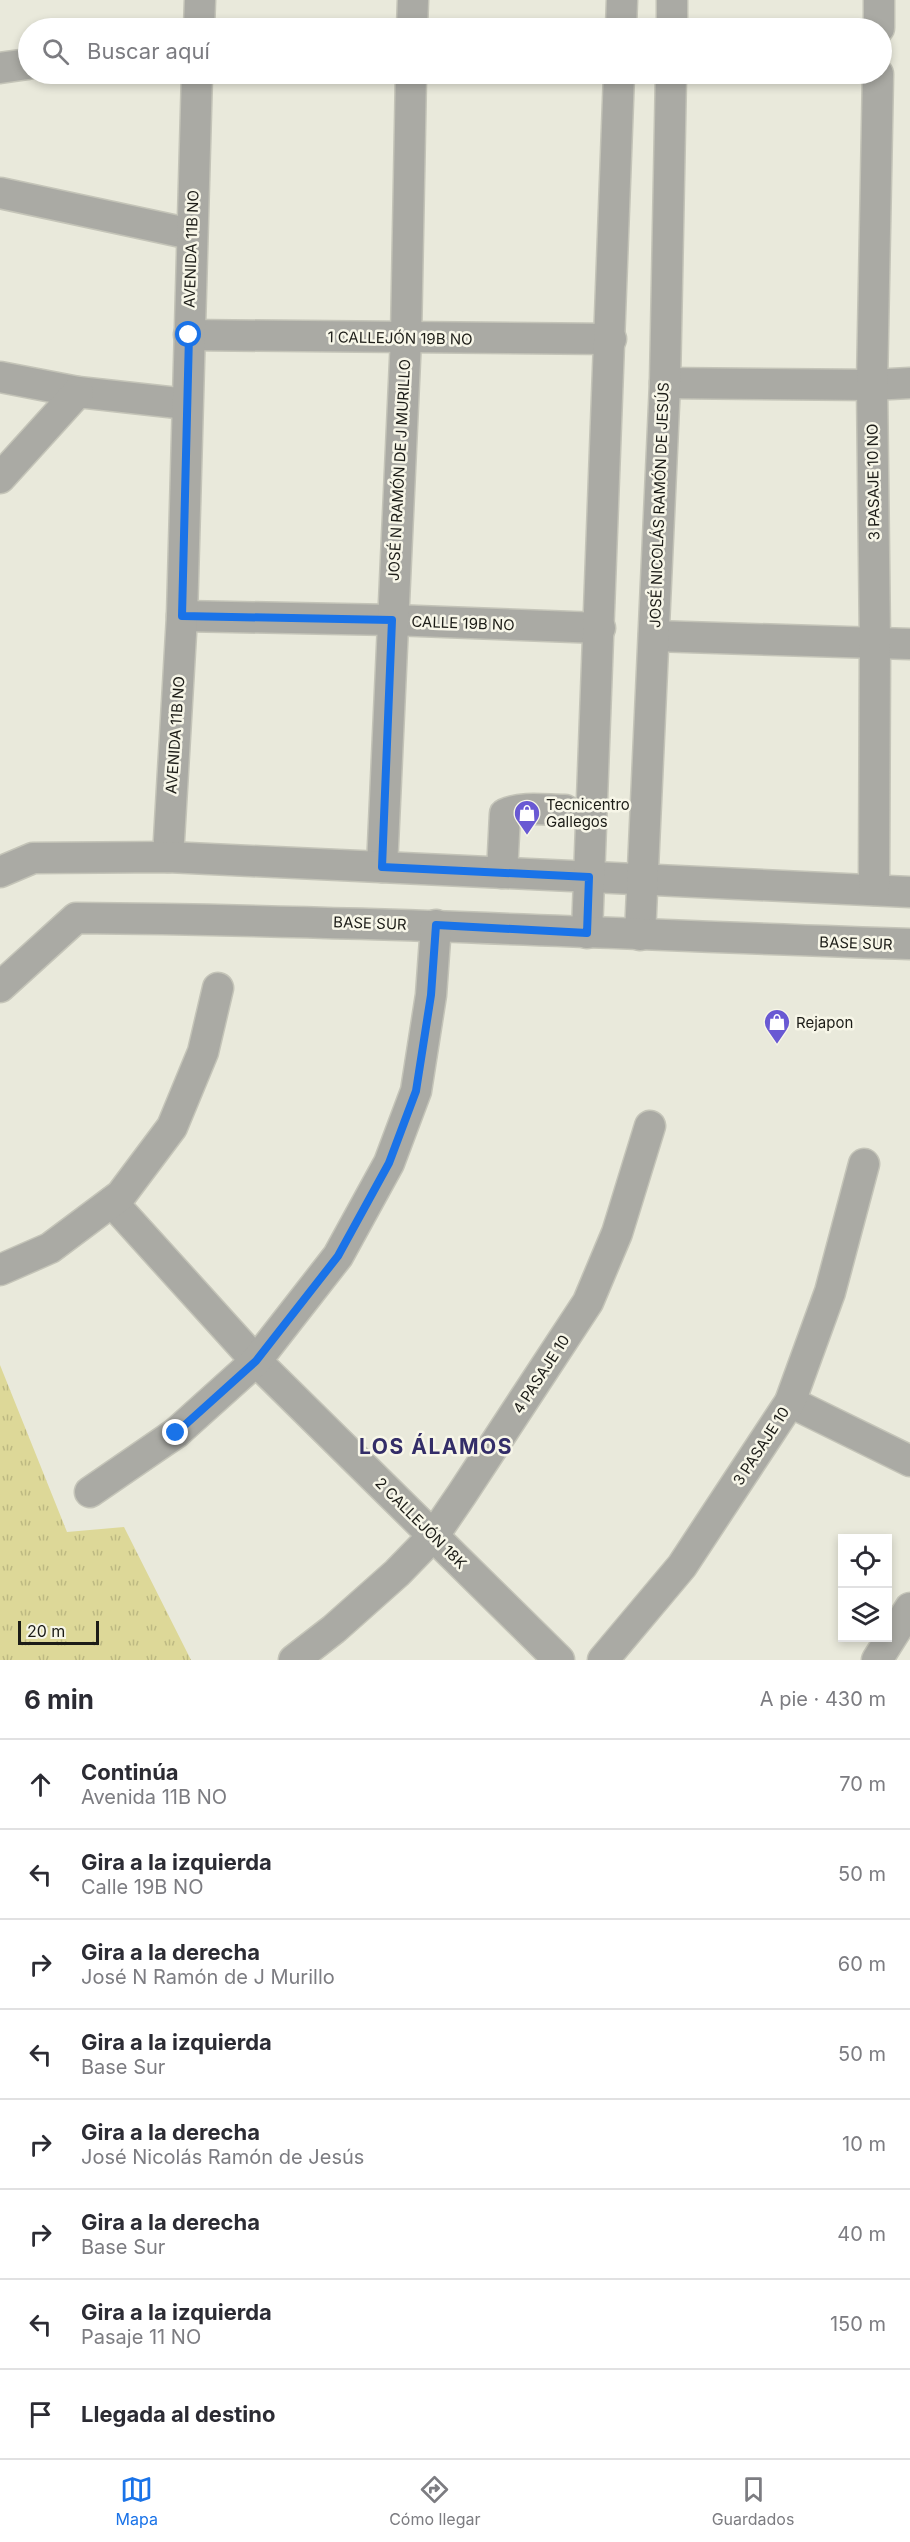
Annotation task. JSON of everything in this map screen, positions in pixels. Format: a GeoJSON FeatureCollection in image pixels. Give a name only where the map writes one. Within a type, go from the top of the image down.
{"type":"FeatureCollection","features":[{"type":"Feature","properties":{"kind":"street"},"geometry":{"type":"LineString","coordinates":[[199,18],[200,0]]}},
{"type":"Feature","properties":{"kind":"street"},"geometry":{"type":"LineString","coordinates":[[412,0],[412,18]]}},
{"type":"Feature","properties":{"kind":"street"},"geometry":{"type":"LineString","coordinates":[[621,18],[622,0]]}},
{"type":"Feature","properties":{"kind":"street"},"geometry":{"type":"LineString","coordinates":[[672,0],[672,18]]}},
{"type":"Feature","properties":{"kind":"street"},"geometry":{"type":"LineString","coordinates":[[879,0],[879,18]]}},
{"type":"Feature","properties":{"kind":"street"},"geometry":{"type":"LineString","coordinates":[[0,68],[18,65]]}},
{"type":"Feature","properties":{"kind":"street","name":"AVENIDA 11B NO"},"geometry":{"type":"LineString","coordinates":[[168,857],[182,616],[197,84]]}},
{"type":"Feature","properties":{"kind":"street","name":"JOSÉ N RAMÓN DE J MURILLO"},"geometry":{"type":"LineString","coordinates":[[382,867],[406,338],[411,84]]}},
{"type":"Feature","properties":{"kind":"street"},"geometry":{"type":"LineString","coordinates":[[587,933],[620,84]]}},
{"type":"Feature","properties":{"kind":"street","name":"JOSÉ NICOLÁS RAMÓN DE JESÚS"},"geometry":{"type":"LineString","coordinates":[[640,935],[665,383],[671,84]]}},
{"type":"Feature","properties":{"kind":"street","name":"3 PASAJE 10 NO"},"geometry":{"type":"LineString","coordinates":[[874,890],[875,643],[872,384],[878,84]]}},
{"type":"Feature","properties":{"kind":"street"},"geometry":{"type":"LineString","coordinates":[[0,193],[191,234]]}},
{"type":"Feature","properties":{"kind":"street","name":"1 CALLEJÓN 19B NO"},"geometry":{"type":"LineString","coordinates":[[189,335],[611,339]]}},
{"type":"Feature","properties":{"kind":"street"},"geometry":{"type":"LineString","coordinates":[[0,377],[78,392],[187,404]]}},
{"type":"Feature","properties":{"kind":"street"},"geometry":{"type":"LineString","coordinates":[[665,383],[910,383]]}},
{"type":"Feature","properties":{"kind":"street"},"geometry":{"type":"LineString","coordinates":[[0,478],[78,392]]}},
{"type":"Feature","properties":{"kind":"street","name":"CALLE 19B NO"},"geometry":{"type":"LineString","coordinates":[[182,616],[392,620],[600,628]]}},
{"type":"Feature","properties":{"kind":"street"},"geometry":{"type":"LineString","coordinates":[[654,636],[910,644]]}},
{"type":"Feature","properties":{"kind":"street"},"geometry":{"type":"LineString","coordinates":[[502,873],[505,814],[524,810],[565,810]]}},
{"type":"Feature","properties":{"kind":"street"},"geometry":{"type":"LineString","coordinates":[[0,872],[33,858],[168,857],[910,892]]}},
{"type":"Feature","properties":{"kind":"street","name":"BASE SUR"},"geometry":{"type":"LineString","coordinates":[[0,987],[76,918],[436,925],[587,933],[910,944]]}},
{"type":"Feature","properties":{"kind":"street"},"geometry":{"type":"LineString","coordinates":[[90,1492],[176,1433],[256,1361],[338,1256],[389,1163],[416,1091],[431,995],[436,925]]}},
{"type":"Feature","properties":{"kind":"street"},"geometry":{"type":"LineString","coordinates":[[0,1270],[50,1248],[121,1195],[172,1127],[203,1052],[218,988]]}},
{"type":"Feature","properties":{"kind":"street","name":"4 PASAJE 10"},"geometry":{"type":"LineString","coordinates":[[294,1660],[334,1629],[397,1573],[434,1535],[588,1302],[617,1233],[650,1126]]}},
{"type":"Feature","properties":{"kind":"street","name":"3 PASAJE 10"},"geometry":{"type":"LineString","coordinates":[[603,1660],[682,1566],[790,1402],[830,1292],[864,1164]]}},
{"type":"Feature","properties":{"kind":"street","name":"2 CALLEJÓN 18K"},"geometry":{"type":"LineString","coordinates":[[112,1202],[256,1361],[559,1660]]}},
{"type":"Feature","properties":{"kind":"street"},"geometry":{"type":"LineString","coordinates":[[790,1402],[910,1461]]}},
{"type":"Feature","properties":{"kind":"street"},"geometry":{"type":"LineString","coordinates":[[877,1660],[910,1608]]}},
{"type":"Feature","properties":{"kind":"green space"},"geometry":{"type":"Polygon","coordinates":[[[0,1365],[67,1532],[124,1527],[191,1660],[0,1660],[0,1365]]]}},
{"type":"Feature","properties":{"kind":"place","name":"Tecnicentro Gallegos"},"geometry":{"type":"Point","coordinates":[527,836]}},
{"type":"Feature","properties":{"kind":"place","name":"Rejapon"},"geometry":{"type":"Point","coordinates":[777,1045]}},
{"type":"Feature","properties":{"kind":"district","name":"LOS ÁLAMOS"},"geometry":{"type":"Point","coordinates":[436,1446]}},
{"type":"Feature","properties":{"kind":"route"},"geometry":{"type":"LineString","coordinates":[[176,1433],[256,1361],[338,1256],[389,1163],[416,1091],[431,995],[436,925],[587,933],[589,877],[382,867],[392,620],[182,616],[189,335]]}}]}
